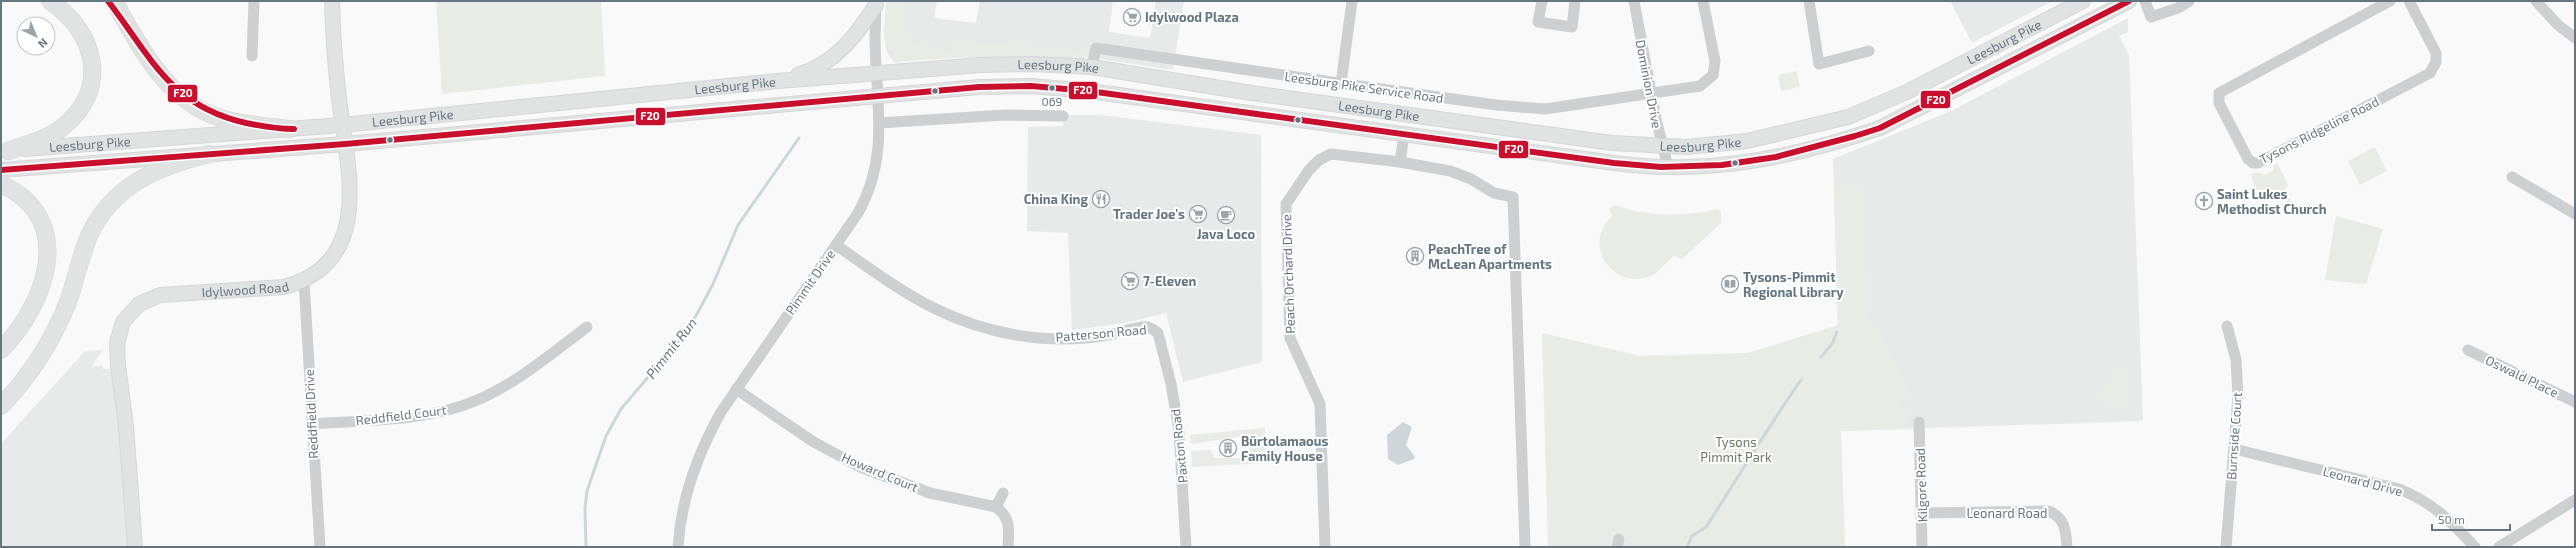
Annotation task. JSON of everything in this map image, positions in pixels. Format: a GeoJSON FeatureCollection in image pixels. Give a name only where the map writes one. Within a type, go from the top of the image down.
{"type":"FeatureCollection","features":[{"type":"Feature","properties":{"kind":"highway"},"geometry":{"type":"LineString","coordinates":[[4,151],[40,140],[63,127],[76,114],[89,94],[92,81],[91,54],[74,23],[50,1]]}},
{"type":"Feature","properties":{"kind":"highway"},"geometry":{"type":"LineString","coordinates":[[108,1],[128,27]]}},
{"type":"Feature","properties":{"kind":"highway"},"geometry":{"type":"LineString","coordinates":[[114,1],[128,27],[155,69],[168,84],[200,109],[238,122],[289,129]]}},
{"type":"Feature","properties":{"kind":"highway"},"geometry":{"type":"LineString","coordinates":[[1,406],[25,378],[55,330],[67,303],[90,235],[111,204],[143,177],[172,163],[209,154]]}},
{"type":"Feature","properties":{"kind":"highway"},"geometry":{"type":"LineString","coordinates":[[1,184],[10,188],[37,214],[47,238],[48,253],[44,282],[33,305],[20,326],[1,350]]}},
{"type":"Feature","properties":{"kind":"main road","name":"Idylwood Road"},"geometry":{"type":"LineString","coordinates":[[135,547],[126,426],[118,365],[117,343],[123,322],[139,304],[160,295],[284,287],[304,281],[325,266],[334,254],[347,228],[351,201],[342,126],[332,1]]}},
{"type":"Feature","properties":{"kind":"main road","name":"Leesburg Pike"},"geometry":{"type":"LineString","coordinates":[[4,151],[342,126],[778,81],[981,65],[1092,67],[1328,104],[1612,144],[1687,147],[1747,142],[1848,117],[1906,92],[2083,1]]}},
{"type":"Feature","properties":{"kind":"main road","name":"Leesburg Pike"},"geometry":{"type":"LineString","coordinates":[[1,170],[345,144],[979,87],[1031,86],[1089,91],[1614,163],[1668,167],[1749,161],[1841,142],[1880,128],[2129,1]]}},
{"type":"Feature","properties":{"kind":"main road"},"geometry":{"type":"LineString","coordinates":[[778,81],[809,71],[828,62],[844,50],[876,3]]}},
{"type":"Feature","properties":{"kind":"street"},"geometry":{"type":"LineString","coordinates":[[252,56],[254,1]]}},
{"type":"Feature","properties":{"kind":"street"},"geometry":{"type":"LineString","coordinates":[[1341,84],[1352,1]]}},
{"type":"Feature","properties":{"kind":"street"},"geometry":{"type":"LineString","coordinates":[[1542,1],[1538,22],[1572,27],[1575,1]]}},
{"type":"Feature","properties":{"kind":"street","name":"Dominion Drive"},"geometry":{"type":"LineString","coordinates":[[1634,1],[1662,147],[1668,167]]}},
{"type":"Feature","properties":{"kind":"street","name":"Leesburg Pike Service Road"},"geometry":{"type":"LineString","coordinates":[[1092,67],[1096,48],[1341,84],[1496,105],[1545,109],[1652,95],[1700,86],[1712,75],[1715,61],[1704,1]]}},
{"type":"Feature","properties":{"kind":"street"},"geometry":{"type":"LineString","coordinates":[[1808,1],[1819,64],[1869,51]]}},
{"type":"Feature","properties":{"kind":"street"},"geometry":{"type":"LineString","coordinates":[[2145,1],[2151,17],[2178,8],[2188,1]]}},
{"type":"Feature","properties":{"kind":"street","name":"Tysons Ridgeline Road"},"geometry":{"type":"LineString","coordinates":[[2390,1],[2219,93],[2219,103],[2248,159],[2253,163],[2258,162],[2430,72],[2436,62],[2436,53],[2409,1]]}},
{"type":"Feature","properties":{"kind":"street"},"geometry":{"type":"LineString","coordinates":[[2536,1],[2558,25],[2575,38]]}},
{"type":"Feature","properties":{"kind":"street","name":"Pimmit Drive"},"geometry":{"type":"LineString","coordinates":[[678,547],[683,504],[696,463],[717,418],[858,213],[872,184],[879,149],[876,74],[876,3]]}},
{"type":"Feature","properties":{"kind":"street"},"geometry":{"type":"LineString","coordinates":[[879,123],[1005,115],[1063,116]]}},
{"type":"Feature","properties":{"kind":"street"},"geometry":{"type":"LineString","coordinates":[[1400,162],[1404,135]]}},
{"type":"Feature","properties":{"kind":"street","name":"Peach Orchard Drive"},"geometry":{"type":"LineString","coordinates":[[1325,547],[1320,404],[1290,338],[1286,204],[1309,170],[1318,160],[1331,154],[1400,162],[1450,170],[1471,179],[1494,193],[1513,198],[1525,547]]}},
{"type":"Feature","properties":{"kind":"street"},"geometry":{"type":"LineString","coordinates":[[2512,177],[2575,214]]}},
{"type":"Feature","properties":{"kind":"street","name":"Patterson Road"},"geometry":{"type":"LineString","coordinates":[[836,245],[924,304],[960,321],[983,328],[1027,337],[1067,339],[1148,327],[1158,333],[1162,347]]}},
{"type":"Feature","properties":{"kind":"street","name":"Reddfield Drive"},"geometry":{"type":"LineString","coordinates":[[304,281],[320,547]]}},
{"type":"Feature","properties":{"kind":"street","name":"Burnside Court"},"geometry":{"type":"LineString","coordinates":[[2226,547],[2234,449],[2237,373],[2227,326]]}},
{"type":"Feature","properties":{"kind":"street","name":"Reddfield Court"},"geometry":{"type":"LineString","coordinates":[[312,424],[393,419],[432,413],[475,401],[519,377],[587,327]]}},
{"type":"Feature","properties":{"kind":"street","name":"Paxton Road"},"geometry":{"type":"LineString","coordinates":[[1162,347],[1179,430],[1186,547]]}},
{"type":"Feature","properties":{"kind":"street","name":"Oswald Place"},"geometry":{"type":"LineString","coordinates":[[2468,350],[2575,402]]}},
{"type":"Feature","properties":{"kind":"street","name":"Howard Court"},"geometry":{"type":"LineString","coordinates":[[736,389],[812,441],[860,467],[930,493],[996,507]]}},
{"type":"Feature","properties":{"kind":"street","name":"Kilgore Road"},"geometry":{"type":"LineString","coordinates":[[1919,422],[1922,547]]}},
{"type":"Feature","properties":{"kind":"street","name":"Leonard Drive"},"geometry":{"type":"LineString","coordinates":[[2234,449],[2391,487],[2418,497],[2446,516],[2475,547]]}},
{"type":"Feature","properties":{"kind":"street"},"geometry":{"type":"LineString","coordinates":[[1002,493],[996,507],[1008,521],[1008,547]]}},
{"type":"Feature","properties":{"kind":"street"},"geometry":{"type":"LineString","coordinates":[[2499,547],[2575,500]]}},
{"type":"Feature","properties":{"kind":"street","name":"Leonard Road"},"geometry":{"type":"LineString","coordinates":[[1922,513],[2039,510],[2062,514],[2067,547]]}},
{"type":"Feature","properties":{"kind":"shaded area","name":"Idylwood Plaza"},"geometry":{"type":"Polygon","coordinates":[[[886,1],[937,1],[934,18],[976,23],[980,1],[1113,1],[1109,32],[1150,38],[1156,1],[1184,1],[1173,70],[1087,57],[981,53],[894,62],[886,51],[884,29],[886,1]]]}},
{"type":"Feature","properties":{"kind":"shaded area"},"geometry":{"type":"Polygon","coordinates":[[[1950,1],[2053,1],[1972,43],[1950,1]]]}},
{"type":"Feature","properties":{"kind":"shaded area"},"geometry":{"type":"Polygon","coordinates":[[[2128,18],[2128,32],[2119,36],[2129,55],[2143,421],[1841,431],[1833,159],[1951,111],[2128,18]]]}},
{"type":"Feature","properties":{"kind":"shaded area"},"geometry":{"type":"Polygon","coordinates":[[[1064,115],[1101,115],[1261,135],[1262,362],[1183,382],[1166,313],[1125,323],[1072,330],[1068,233],[1027,231],[1028,127],[1063,126],[1064,115]]]}},
{"type":"Feature","properties":{"kind":"shaded area"},"geometry":{"type":"Polygon","coordinates":[[[103,350],[91,367],[102,365],[103,369],[118,369],[129,547],[1,547],[1,444],[85,351],[103,350]]]}},
{"type":"Feature","properties":{"kind":"shaded area"},"geometry":{"type":"Polygon","coordinates":[[[1403,422],[1412,427],[1406,445],[1415,457],[1414,459],[1398,465],[1388,459],[1387,435],[1403,422]]]}},
{"type":"Feature","properties":{"kind":"green space"},"geometry":{"type":"Polygon","coordinates":[[[436,1],[601,1],[605,76],[442,94],[436,1]]]}},
{"type":"Feature","properties":{"kind":"green space"},"geometry":{"type":"Polygon","coordinates":[[[886,1],[907,1],[902,28],[904,34],[892,54],[884,39],[886,1]]]}},
{"type":"Feature","properties":{"kind":"green space"},"geometry":{"type":"Polygon","coordinates":[[[909,36],[913,43],[951,52],[954,41],[1068,50],[1089,56],[1084,59],[1060,57],[990,57],[895,62],[893,55],[905,37],[909,36]]]}},
{"type":"Feature","properties":{"kind":"green space"},"geometry":{"type":"Polygon","coordinates":[[[1797,71],[1800,87],[1781,91],[1778,75],[1797,71]]]}},
{"type":"Feature","properties":{"kind":"green space"},"geometry":{"type":"Polygon","coordinates":[[[2375,147],[2387,171],[2360,185],[2348,161],[2375,147]]]}},
{"type":"Feature","properties":{"kind":"green space"},"geometry":{"type":"Polygon","coordinates":[[[2277,163],[2288,184],[2285,192],[2291,200],[2290,202],[2258,194],[2251,175],[2256,172],[2265,175],[2274,170],[2273,166],[2277,163]]]}},
{"type":"Feature","properties":{"kind":"green space","name":"Tysons Pimmit Park"},"geometry":{"type":"Polygon","coordinates":[[[1834,184],[1855,186],[1867,191],[1864,203],[1867,320],[1882,337],[1910,392],[1906,397],[1901,398],[1900,408],[1907,409],[1907,429],[1841,431],[1845,547],[1548,547],[1542,333],[1641,356],[1748,353],[1838,325],[1834,184]]]}},
{"type":"Feature","properties":{"kind":"green space"},"geometry":{"type":"Polygon","coordinates":[[[1615,205],[1653,214],[1704,212],[1717,209],[1721,212],[1721,223],[1682,259],[1674,256],[1656,273],[1642,278],[1628,278],[1617,273],[1607,265],[1601,254],[1600,241],[1603,228],[1612,216],[1609,209],[1615,205]]]}},
{"type":"Feature","properties":{"kind":"green space"},"geometry":{"type":"Polygon","coordinates":[[[2336,216],[2383,229],[2366,284],[2325,280],[2336,216]]]}},
{"type":"Feature","properties":{"kind":"green space"},"geometry":{"type":"Polygon","coordinates":[[[2120,368],[2126,371],[2128,402],[2103,404],[2095,395],[2109,384],[2120,368]]]}},
{"type":"Feature","properties":{"kind":"green space"},"geometry":{"type":"Polygon","coordinates":[[[1265,428],[1266,463],[1192,467],[1191,451],[1211,450],[1214,458],[1245,458],[1246,455],[1250,454],[1249,447],[1246,444],[1252,444],[1252,435],[1191,444],[1190,435],[1265,428]]]}},
{"type":"Feature","properties":{"kind":"waterway","name":"Pimmit Run"},"geometry":{"type":"LineString","coordinates":[[586,547],[585,508],[587,491],[606,436],[621,409],[682,337],[697,314],[713,284],[738,225],[799,138]]}},
{"type":"Feature","properties":{"kind":"waterway"},"geometry":{"type":"LineString","coordinates":[[1821,357],[1832,344],[1837,332]]}},
{"type":"Feature","properties":{"kind":"waterway"},"geometry":{"type":"LineString","coordinates":[[1687,547],[1692,536],[1706,527],[1764,435],[1801,380]]}},
{"type":"Feature","properties":{"kind":"transit line","name":"F20"},"geometry":{"type":"LineString","coordinates":[[108,1],[165,77],[180,92],[198,105],[220,115],[246,123],[276,128],[294,129]]}},
{"type":"Feature","properties":{"kind":"transit line","name":"F20"},"geometry":{"type":"LineString","coordinates":[[1,170],[345,144],[979,87],[1031,86],[1089,91],[1614,163],[1661,167],[1722,165],[1776,157],[1880,128],[2129,1]]}},
{"type":"Feature","properties":{"kind":"place","name":"Idylwood Plaza"},"geometry":{"type":"Point","coordinates":[1132,17]}},
{"type":"Feature","properties":{"kind":"place","name":"069"},"geometry":{"type":"Point","coordinates":[1052,88]}},
{"type":"Feature","properties":{"kind":"place","name":"China King"},"geometry":{"type":"Point","coordinates":[1101,199]}},
{"type":"Feature","properties":{"kind":"place","name":"Saint Lukes Methodist Church"},"geometry":{"type":"Point","coordinates":[2204,201]}},
{"type":"Feature","properties":{"kind":"place","name":"Trader Joe's"},"geometry":{"type":"Point","coordinates":[1198,214]}},
{"type":"Feature","properties":{"kind":"place","name":"Java Loco"},"geometry":{"type":"Point","coordinates":[1226,215]}},
{"type":"Feature","properties":{"kind":"place","name":"PeachTree of McLean Apartments"},"geometry":{"type":"Point","coordinates":[1415,256]}},
{"type":"Feature","properties":{"kind":"place","name":"7-Eleven"},"geometry":{"type":"Point","coordinates":[1130,281]}},
{"type":"Feature","properties":{"kind":"place","name":"Tysons-Pimmit Regional Library"},"geometry":{"type":"Point","coordinates":[1730,284]}},
{"type":"Feature","properties":{"kind":"place","name":"Bürtolamaous Family House"},"geometry":{"type":"Point","coordinates":[1228,448]}}]}
